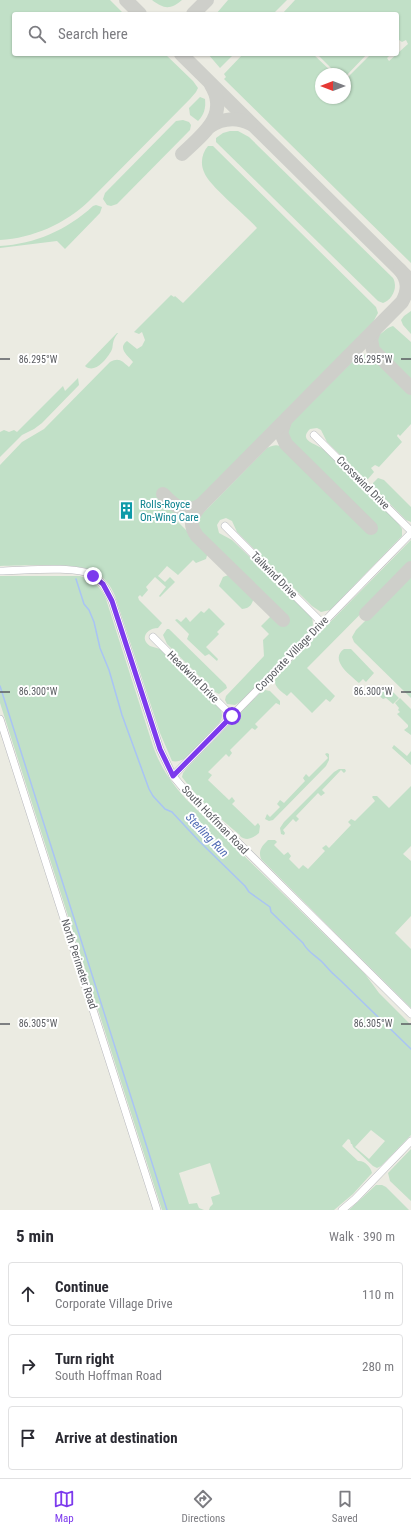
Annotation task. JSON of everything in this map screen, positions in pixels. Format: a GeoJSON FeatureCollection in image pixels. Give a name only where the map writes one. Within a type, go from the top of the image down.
{"type":"FeatureCollection","features":[{"type":"Feature","properties":{"kind":"street","name":"Crosswind Drive"},"geometry":{"type":"LineString","coordinates":[[314,435],[411,532]]}},
{"type":"Feature","properties":{"kind":"street","name":"Tailwind Drive"},"geometry":{"type":"LineString","coordinates":[[225,526],[322,623]]}},
{"type":"Feature","properties":{"kind":"street","name":"Corporate Village Drive"},"geometry":{"type":"LineString","coordinates":[[173,776],[411,532]]}},
{"type":"Feature","properties":{"kind":"street","name":"South Hoffman Road"},"geometry":{"type":"LineString","coordinates":[[0,571],[80,571],[93,576],[103,584],[112,601],[160,749],[173,776],[184,789],[411,1014]]}},
{"type":"Feature","properties":{"kind":"street","name":"Headwind Drive"},"geometry":{"type":"LineString","coordinates":[[153,638],[232,716]]}},
{"type":"Feature","properties":{"kind":"street","name":"North Perimeter Road"},"geometry":{"type":"LineString","coordinates":[[0,718],[157,1210]]}},
{"type":"Feature","properties":{"kind":"street"},"geometry":{"type":"LineString","coordinates":[[342,1210],[355,1199],[411,1141]]}},
{"type":"Feature","properties":{"kind":"green space"},"geometry":{"type":"Polygon","coordinates":[[[0,0],[110,0],[122,12],[12,12],[12,56],[167,56],[193,81],[198,88],[190,99],[89,201],[70,217],[36,233],[12,239],[0,240],[0,0]]]}},
{"type":"Feature","properties":{"kind":"green space"},"geometry":{"type":"Polygon","coordinates":[[[152,0],[182,0],[170,7],[164,7],[152,0]]]}},
{"type":"Feature","properties":{"kind":"green space"},"geometry":{"type":"Polygon","coordinates":[[[228,0],[287,0],[275,12],[218,12],[228,0]]]}},
{"type":"Feature","properties":{"kind":"green space"},"geometry":{"type":"Polygon","coordinates":[[[295,0],[411,0],[411,263],[224,79],[226,77],[224,74],[241,56],[315,56],[328,68],[315,68],[315,104],[351,104],[351,74],[369,56],[389,56],[387,58],[389,61],[395,56],[399,56],[399,52],[408,44],[406,40],[402,42],[399,40],[399,12],[284,12],[295,0]]]}},
{"type":"Feature","properties":{"kind":"green space"},"geometry":{"type":"Polygon","coordinates":[[[210,56],[232,56],[220,68],[210,56]]]}},
{"type":"Feature","properties":{"kind":"green space"},"geometry":{"type":"Polygon","coordinates":[[[319,56],[365,56],[351,71],[351,68],[331,68],[319,56]]]}},
{"type":"Feature","properties":{"kind":"green space"},"geometry":{"type":"Polygon","coordinates":[[[200,97],[205,99],[205,105],[203,114],[198,121],[190,115],[189,108],[200,97]]]}},
{"type":"Feature","properties":{"kind":"green space"},"geometry":{"type":"Polygon","coordinates":[[[183,120],[189,122],[191,125],[190,130],[117,204],[111,206],[107,205],[103,199],[105,193],[176,121],[183,120]]]}},
{"type":"Feature","properties":{"kind":"green space"},"geometry":{"type":"Polygon","coordinates":[[[238,131],[249,137],[393,278],[395,289],[392,296],[387,301],[383,303],[378,301],[216,142],[216,138],[223,133],[238,131]]]}},
{"type":"Feature","properties":{"kind":"green space"},"geometry":{"type":"Polygon","coordinates":[[[208,146],[213,146],[376,307],[378,313],[372,324],[178,522],[208,552],[206,559],[196,563],[193,560],[178,575],[167,566],[158,576],[165,582],[170,577],[175,582],[160,597],[159,596],[166,587],[155,577],[146,587],[148,590],[142,597],[140,595],[138,597],[139,600],[162,623],[158,628],[154,628],[146,634],[145,640],[147,643],[150,646],[160,649],[219,707],[222,713],[219,723],[184,759],[180,761],[172,761],[160,733],[115,596],[107,582],[93,571],[74,566],[0,566],[0,465],[22,442],[44,429],[110,362],[116,360],[122,361],[129,367],[133,362],[124,352],[124,344],[127,341],[137,349],[142,346],[145,340],[142,332],[139,334],[134,332],[171,295],[174,297],[175,296],[183,303],[257,228],[207,178],[202,162],[203,155],[208,146]]]}},
{"type":"Feature","properties":{"kind":"green space"},"geometry":{"type":"Polygon","coordinates":[[[96,205],[102,207],[100,213],[65,249],[57,241],[0,248],[0,246],[26,242],[50,234],[61,229],[96,205]]]}},
{"type":"Feature","properties":{"kind":"green space"},"geometry":{"type":"Polygon","coordinates":[[[411,311],[411,334],[403,325],[401,320],[411,311]]]}},
{"type":"Feature","properties":{"kind":"green space"},"geometry":{"type":"Polygon","coordinates":[[[393,326],[411,342],[411,382],[387,358],[377,345],[377,339],[380,335],[388,328],[393,326]]]}},
{"type":"Feature","properties":{"kind":"green space"},"geometry":{"type":"Polygon","coordinates":[[[117,333],[111,351],[102,363],[96,368],[88,368],[85,366],[117,333]]]}},
{"type":"Feature","properties":{"kind":"green space"},"geometry":{"type":"Polygon","coordinates":[[[362,354],[372,356],[411,393],[411,424],[400,436],[398,434],[397,436],[402,442],[379,467],[375,465],[371,468],[374,472],[368,479],[365,479],[327,442],[321,430],[317,428],[310,429],[306,436],[309,441],[323,449],[398,523],[402,529],[402,536],[330,610],[321,612],[312,606],[237,532],[232,521],[226,518],[220,520],[217,525],[219,533],[232,540],[309,614],[313,622],[310,631],[240,702],[235,705],[227,704],[225,700],[226,696],[264,656],[263,640],[269,634],[261,626],[272,615],[281,624],[287,618],[208,541],[200,529],[198,523],[199,519],[201,515],[267,448],[275,445],[281,447],[292,456],[371,533],[376,527],[298,450],[287,435],[290,424],[357,357],[362,354]]]}},
{"type":"Feature","properties":{"kind":"green space"},"geometry":{"type":"Polygon","coordinates":[[[78,378],[79,385],[42,423],[22,435],[0,457],[0,432],[4,430],[9,432],[14,430],[17,432],[63,386],[65,391],[78,378]]]}},
{"type":"Feature","properties":{"kind":"green space"},"geometry":{"type":"Polygon","coordinates":[[[378,478],[384,480],[411,507],[411,522],[406,520],[373,487],[373,483],[378,478]]]}},
{"type":"Feature","properties":{"kind":"green space"},"geometry":{"type":"Polygon","coordinates":[[[411,540],[411,563],[307,668],[335,696],[330,702],[326,699],[312,713],[291,692],[287,696],[276,686],[276,677],[411,540]]]}},
{"type":"Feature","properties":{"kind":"green space"},"geometry":{"type":"Polygon","coordinates":[[[231,574],[254,597],[252,604],[249,607],[242,609],[219,586],[223,577],[231,574]]]}},
{"type":"Feature","properties":{"kind":"green space"},"geometry":{"type":"Polygon","coordinates":[[[411,575],[411,698],[354,642],[352,637],[356,630],[411,575]]]}},
{"type":"Feature","properties":{"kind":"green space"},"geometry":{"type":"Polygon","coordinates":[[[0,576],[80,576],[96,584],[106,599],[156,754],[164,770],[179,791],[365,974],[379,993],[411,1025],[411,1135],[381,1166],[377,1168],[353,1147],[348,1139],[342,1146],[358,1161],[367,1164],[372,1173],[353,1194],[334,1210],[209,1210],[213,1204],[211,1197],[220,1194],[210,1163],[179,1173],[189,1204],[197,1203],[199,1208],[204,1210],[162,1210],[0,703],[0,576]],[[371,1130],[355,1147],[369,1159],[385,1141],[371,1130]]]}},
{"type":"Feature","properties":{"kind":"green space"},"geometry":{"type":"Polygon","coordinates":[[[209,608],[225,624],[217,632],[219,634],[206,647],[218,659],[217,661],[209,654],[205,656],[187,639],[189,634],[175,620],[177,619],[181,622],[186,617],[190,622],[201,611],[204,613],[209,608]]]}},
{"type":"Feature","properties":{"kind":"green space"},"geometry":{"type":"Polygon","coordinates":[[[167,629],[169,629],[226,685],[227,688],[219,694],[215,692],[167,644],[163,635],[167,629]]]}},
{"type":"Feature","properties":{"kind":"green space"},"geometry":{"type":"Polygon","coordinates":[[[344,649],[351,649],[374,673],[366,682],[363,679],[359,683],[342,667],[339,658],[340,653],[344,649]]]}},
{"type":"Feature","properties":{"kind":"green space"},"geometry":{"type":"Polygon","coordinates":[[[386,685],[399,698],[393,704],[386,698],[383,699],[377,694],[386,685]]]}},
{"type":"Feature","properties":{"kind":"green space"},"geometry":{"type":"Polygon","coordinates":[[[265,690],[270,691],[280,701],[280,705],[276,703],[255,724],[258,727],[255,730],[252,728],[230,750],[232,753],[229,757],[226,754],[208,772],[212,775],[208,780],[229,800],[232,797],[235,801],[232,804],[255,826],[258,823],[260,826],[259,833],[252,838],[245,839],[209,808],[182,777],[187,768],[260,693],[265,690]]]}},
{"type":"Feature","properties":{"kind":"green space"},"geometry":{"type":"Polygon","coordinates":[[[400,698],[411,709],[411,735],[404,730],[408,727],[408,725],[397,714],[400,712],[395,703],[400,698]]]}},
{"type":"Feature","properties":{"kind":"green space"},"geometry":{"type":"Polygon","coordinates":[[[394,745],[407,756],[411,751],[411,765],[392,748],[394,745]]]}},
{"type":"Feature","properties":{"kind":"green space"},"geometry":{"type":"Polygon","coordinates":[[[325,754],[329,754],[329,760],[326,766],[273,820],[269,821],[265,819],[267,814],[270,817],[280,807],[277,804],[280,800],[284,803],[305,781],[303,778],[306,774],[309,777],[328,758],[325,754]]]}},
{"type":"Feature","properties":{"kind":"green space"},"geometry":{"type":"Polygon","coordinates":[[[339,769],[345,769],[346,771],[344,773],[341,770],[322,790],[325,793],[321,796],[318,793],[296,816],[299,819],[296,822],[293,819],[283,830],[285,833],[284,835],[281,834],[280,828],[284,822],[334,772],[339,769]]]}},
{"type":"Feature","properties":{"kind":"green space"},"geometry":{"type":"Polygon","coordinates":[[[411,786],[411,846],[403,854],[411,861],[411,916],[395,933],[411,949],[411,1008],[261,859],[260,851],[262,846],[268,840],[275,840],[277,842],[274,845],[284,855],[288,852],[291,856],[289,859],[299,869],[303,865],[308,869],[325,851],[322,848],[326,845],[329,848],[351,825],[348,822],[351,819],[355,821],[375,801],[372,797],[373,796],[377,796],[389,808],[411,786]]]}},
{"type":"Feature","properties":{"kind":"green space"},"geometry":{"type":"Polygon","coordinates":[[[411,1149],[411,1201],[390,1181],[388,1173],[411,1149]]]}},
{"type":"Feature","properties":{"kind":"green space"},"geometry":{"type":"Polygon","coordinates":[[[376,1185],[386,1187],[409,1210],[349,1210],[376,1185]]]}},
{"type":"Feature","properties":{"kind":"waterway","name":"Sterling Run"},"geometry":{"type":"LineString","coordinates":[[76,579],[84,604],[89,610],[94,622],[100,648],[109,670],[122,715],[149,789],[153,796],[165,809],[172,812],[245,886],[249,892],[270,907],[271,912],[303,943],[307,949],[411,1049]]}},
{"type":"Feature","properties":{"kind":"waterway"},"geometry":{"type":"LineString","coordinates":[[0,686],[167,1210]]}},
{"type":"Feature","properties":{"kind":"taxiway"},"geometry":{"type":"LineString","coordinates":[[126,0],[138,12]]}},
{"type":"Feature","properties":{"kind":"taxiway"},"geometry":{"type":"LineString","coordinates":[[195,12],[207,0]]}},
{"type":"Feature","properties":{"kind":"taxiway"},"geometry":{"type":"LineString","coordinates":[[183,56],[406,276]]}},
{"type":"Feature","properties":{"kind":"taxiway"},"geometry":{"type":"LineString","coordinates":[[182,154],[205,132],[215,115],[217,106],[216,96],[211,85]]}},
{"type":"Feature","properties":{"kind":"taxiway"},"geometry":{"type":"LineString","coordinates":[[209,127],[224,120],[240,120],[251,124]]}},
{"type":"Feature","properties":{"kind":"taxiway"},"geometry":{"type":"LineString","coordinates":[[283,620],[197,536],[194,532],[192,524],[193,516],[201,505],[402,302],[406,293],[407,285],[400,270]]}},
{"type":"Feature","properties":{"kind":"taxiway"},"geometry":{"type":"LineString","coordinates":[[374,331],[371,339],[373,350],[411,388]]}},
{"type":"Feature","properties":{"kind":"taxiway"},"geometry":{"type":"LineString","coordinates":[[285,421],[281,433],[286,444],[371,528]]}},
{"type":"Feature","properties":{"kind":"taxiway"},"geometry":{"type":"LineString","coordinates":[[163,494],[180,508],[190,509],[201,505]]}},
{"type":"Feature","properties":{"kind":"taxiway"},"geometry":{"type":"LineString","coordinates":[[366,614],[411,568]]}},
{"type":"Feature","properties":{"kind":"place","name":"Rolls-Royce On-Wing Care"},"geometry":{"type":"Point","coordinates":[127,510]}},
{"type":"Feature","properties":{"kind":"route"},"geometry":{"type":"LineString","coordinates":[[93,576],[103,584],[112,601],[160,749],[173,776],[232,716]]}}]}
